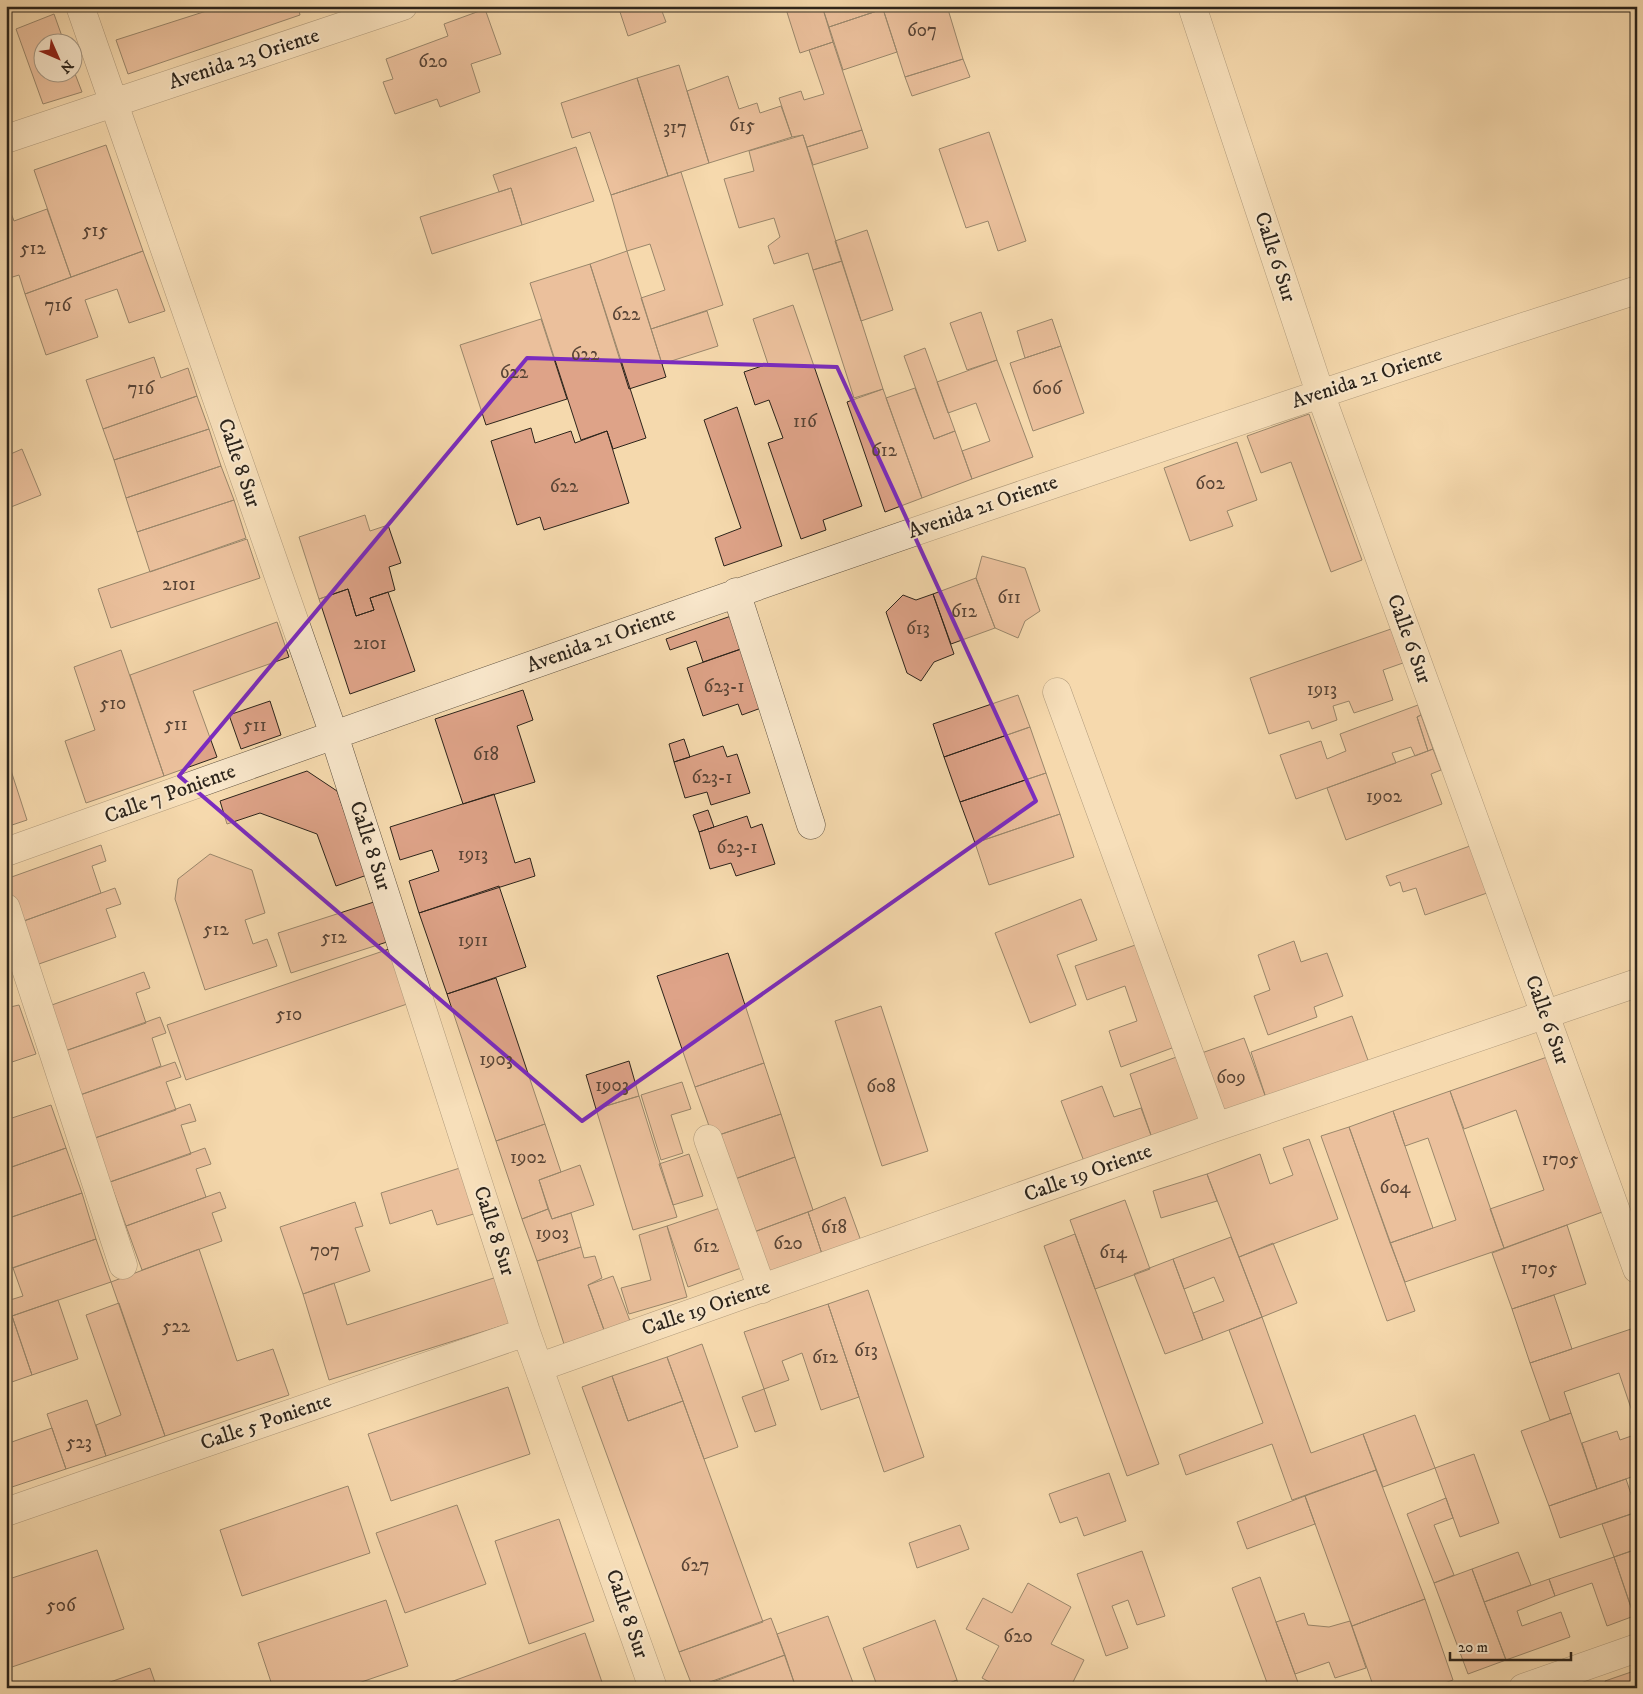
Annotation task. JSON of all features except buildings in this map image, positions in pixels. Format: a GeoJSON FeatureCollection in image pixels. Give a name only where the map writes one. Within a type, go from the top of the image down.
{"type":"FeatureCollection","features":[{"type":"Feature","properties":{"kind":"street","name":"Calle 8 Sur"},"geometry":{"type":"LineString","coordinates":[[80,6],[334,735],[526,1332],[653,1688]]}},
{"type":"Feature","properties":{"kind":"street","name":"Avenida 23 Oriente"},"geometry":{"type":"LineString","coordinates":[[6,139],[404,6]]}},
{"type":"Feature","properties":{"kind":"street","name":"Calle 6 Sur"},"geometry":{"type":"LineString","coordinates":[[1192,6],[1320,393],[1637,1269]]}},
{"type":"Feature","properties":{"kind":"street","name":"Avenida 21 Oriente"},"geometry":{"type":"LineString","coordinates":[[334,735],[736,592],[1320,393],[1637,290]]}},
{"type":"Feature","properties":{"kind":"street"},"geometry":{"type":"LineString","coordinates":[[736,592],[811,824]]}},
{"type":"Feature","properties":{"kind":"street"},"geometry":{"type":"LineString","coordinates":[[1057,692],[1216,1127]]}},
{"type":"Feature","properties":{"kind":"street","name":"Calle 7 Poniente"},"geometry":{"type":"LineString","coordinates":[[6,852],[334,735]]}},
{"type":"Feature","properties":{"kind":"street"},"geometry":{"type":"LineString","coordinates":[[6,908],[123,1265]]}},
{"type":"Feature","properties":{"kind":"street","name":"Calle 19 Oriente"},"geometry":{"type":"LineString","coordinates":[[540,1367],[1216,1127],[1637,983]]}},
{"type":"Feature","properties":{"kind":"street"},"geometry":{"type":"LineString","coordinates":[[708,1138],[762,1289]]}},
{"type":"Feature","properties":{"kind":"street","name":"Calle 5 Poniente"},"geometry":{"type":"LineString","coordinates":[[6,1512],[526,1332]]}},
{"type":"Feature","properties":{"kind":"street"},"geometry":{"type":"LineString","coordinates":[[1523,1688],[1637,1648]]}},
{"type":"Feature","properties":{"kind":"highlighted area"},"geometry":{"type":"Polygon","coordinates":[[[527,358],[837,367],[1036,801],[582,1121],[179,776],[527,358]]]}}]}
